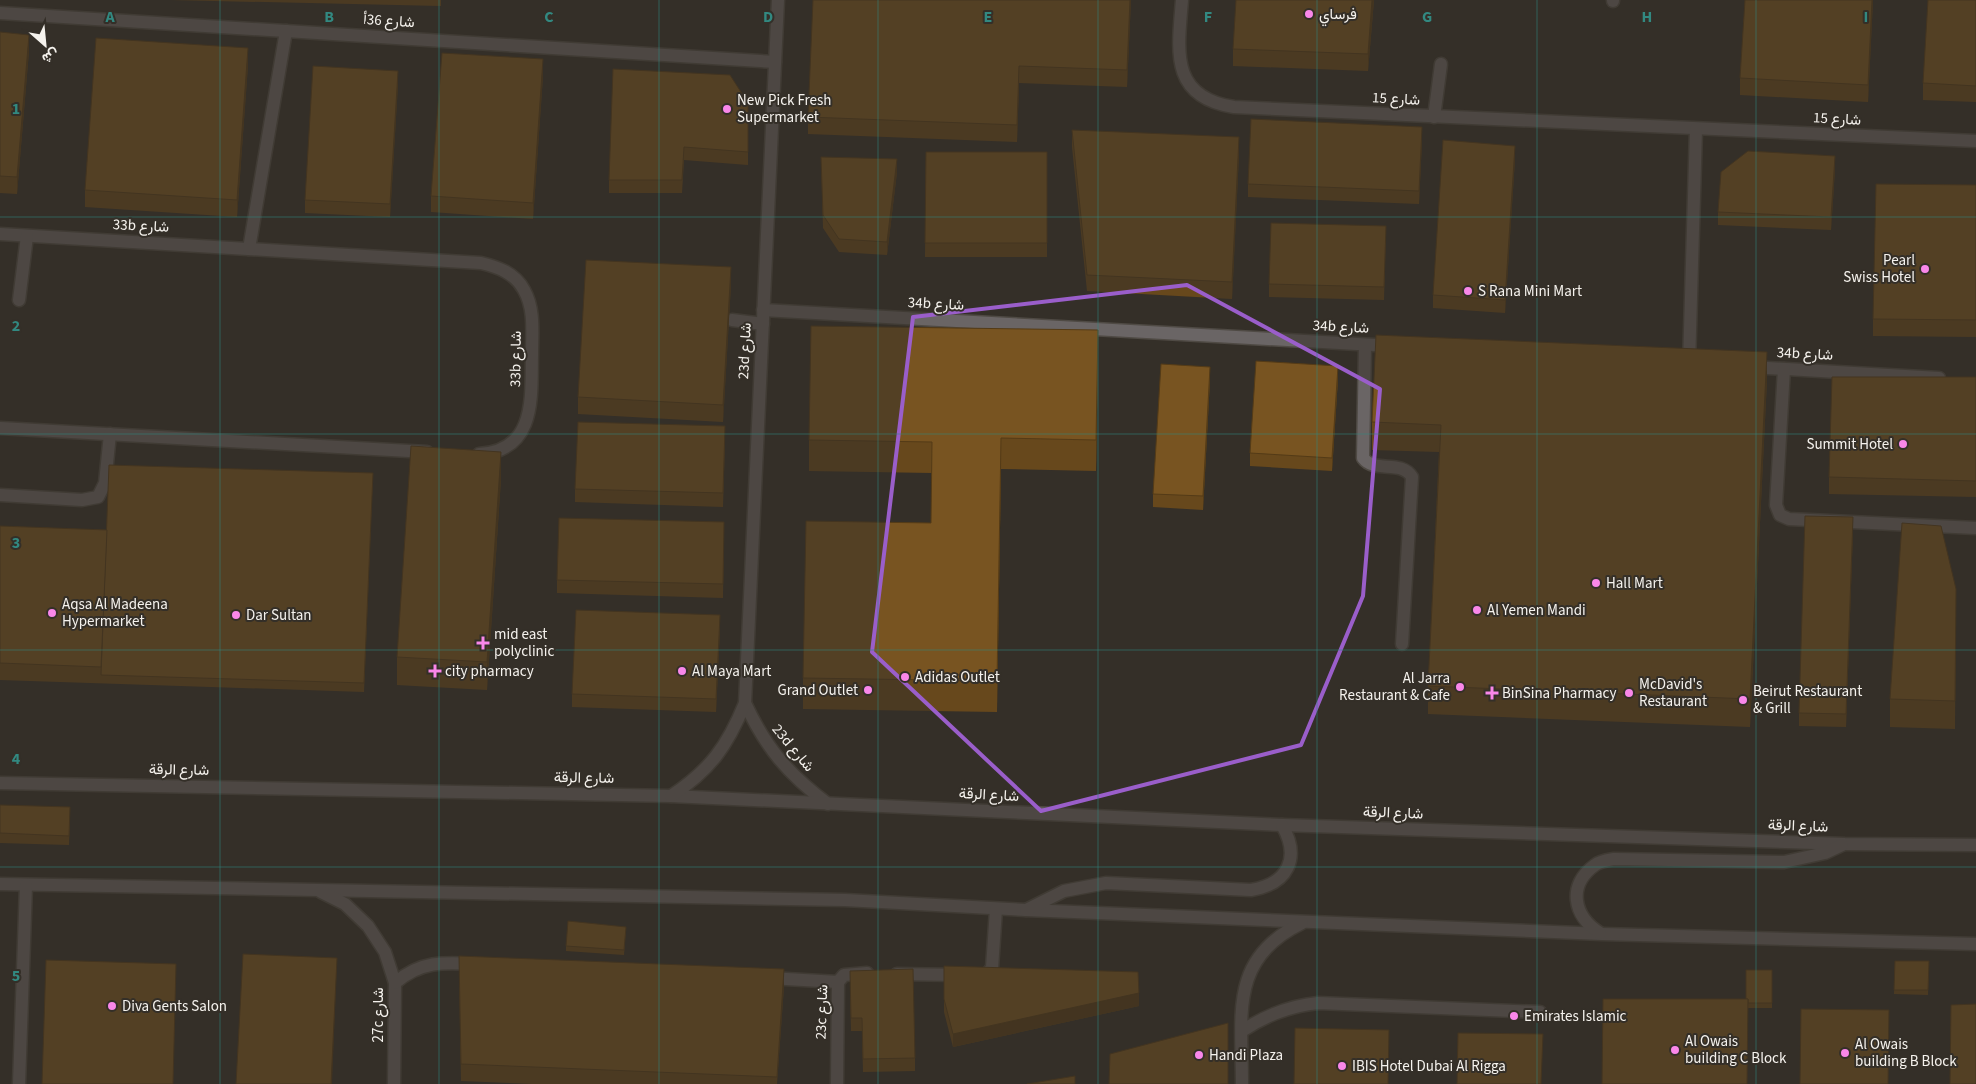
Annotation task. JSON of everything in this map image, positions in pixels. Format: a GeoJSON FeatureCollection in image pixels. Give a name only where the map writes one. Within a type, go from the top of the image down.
{"type":"FeatureCollection","features":[{"type":"Feature","properties":{"kind":"street","name":"23d شارع"},"geometry":{"type":"LineString","coordinates":[[670,796],[696,779],[717,758],[733,732],[745,703],[778,0]]}},
{"type":"Feature","properties":{"kind":"street","name":"شارع 15"},"geometry":{"type":"LineString","coordinates":[[1182,0],[1178,52],[1181,69],[1189,85],[1201,96],[1216,105],[1434,117],[1976,141]]}},
{"type":"Feature","properties":{"kind":"street","name":"شارع 36أ"},"geometry":{"type":"LineString","coordinates":[[0,13],[775,62]]}},
{"type":"Feature","properties":{"kind":"street"},"geometry":{"type":"LineString","coordinates":[[249,249],[286,31]]}},
{"type":"Feature","properties":{"kind":"street"},"geometry":{"type":"LineString","coordinates":[[1434,117],[1441,64]]}},
{"type":"Feature","properties":{"kind":"street"},"geometry":{"type":"LineString","coordinates":[[1689,364],[1696,129]]}},
{"type":"Feature","properties":{"kind":"street","name":"33b شارع"},"geometry":{"type":"LineString","coordinates":[[0,234],[481,263],[497,267],[513,276],[524,289],[531,305],[532,360],[529,416],[521,433],[508,446],[490,454],[462,454]]}},
{"type":"Feature","properties":{"kind":"street"},"geometry":{"type":"LineString","coordinates":[[19,300],[27,236]]}},
{"type":"Feature","properties":{"kind":"street","name":"34b شارع"},"geometry":{"type":"LineString","coordinates":[[763,310],[1404,347]]}},
{"type":"Feature","properties":{"kind":"street"},"geometry":{"type":"LineString","coordinates":[[732,320],[763,324]]}},
{"type":"Feature","properties":{"kind":"street"},"geometry":{"type":"LineString","coordinates":[[1365,345],[1363,458],[1370,465],[1405,470],[1412,477],[1402,644]]}},
{"type":"Feature","properties":{"kind":"street","name":"34b شارع"},"geometry":{"type":"LineString","coordinates":[[1737,366],[1957,379]]}},
{"type":"Feature","properties":{"kind":"street"},"geometry":{"type":"LineString","coordinates":[[1784,369],[1776,505],[1780,515],[1789,519],[1976,528]]}},
{"type":"Feature","properties":{"kind":"street"},"geometry":{"type":"LineString","coordinates":[[0,428],[442,453]]}},
{"type":"Feature","properties":{"kind":"street"},"geometry":{"type":"LineString","coordinates":[[0,495],[82,500],[98,496],[105,483],[110,434]]}},
{"type":"Feature","properties":{"kind":"street","name":"23d شارع"},"geometry":{"type":"LineString","coordinates":[[745,703],[759,733],[778,760],[801,784],[828,804]]}},
{"type":"Feature","properties":{"kind":"street","name":"شارع الرقة"},"geometry":{"type":"LineString","coordinates":[[0,783],[670,796],[1282,825],[1845,844],[1976,845]]}},
{"type":"Feature","properties":{"kind":"street"},"geometry":{"type":"LineString","coordinates":[[1026,910],[1064,891],[1106,883],[1251,890],[1266,887],[1279,880],[1288,868],[1292,853],[1289,838],[1282,825]]}},
{"type":"Feature","properties":{"kind":"street"},"geometry":{"type":"LineString","coordinates":[[1602,934],[1587,925],[1578,909],[1577,891],[1584,875],[1597,863],[1614,859],[1784,862],[1825,853],[1845,844]]}},
{"type":"Feature","properties":{"kind":"street"},"geometry":{"type":"LineString","coordinates":[[0,884],[845,900],[1026,910],[1602,934],[1976,944]]}},
{"type":"Feature","properties":{"kind":"street"},"geometry":{"type":"LineString","coordinates":[[19,1084],[26,884]]}},
{"type":"Feature","properties":{"kind":"street","name":"27c شارع"},"geometry":{"type":"LineString","coordinates":[[316,890],[345,904],[368,926],[386,952],[396,983],[394,1084]]}},
{"type":"Feature","properties":{"kind":"street","name":"23c شارع"},"geometry":{"type":"LineString","coordinates":[[837,1084],[838,982],[844,974],[986,975],[992,968],[996,908]]}},
{"type":"Feature","properties":{"kind":"street"},"geometry":{"type":"LineString","coordinates":[[1242,1084],[1242,1004],[1247,977],[1260,952],[1281,933],[1306,921]]}},
{"type":"Feature","properties":{"kind":"street"},"geometry":{"type":"LineString","coordinates":[[396,983],[406,973],[432,963],[485,964]]}},
{"type":"Feature","properties":{"kind":"street"},"geometry":{"type":"LineString","coordinates":[[759,978],[838,982]]}},
{"type":"Feature","properties":{"kind":"street"},"geometry":{"type":"LineString","coordinates":[[1242,1031],[1278,1011],[1318,1003],[1540,1012]]}},
{"type":"Feature","properties":{"kind":"highlighted area"},"geometry":{"type":"Polygon","coordinates":[[[1187,285],[1380,389],[1363,596],[1301,745],[1041,811],[872,652],[913,317],[1187,285]]]}},
{"type":"Feature","properties":{"kind":"building"},"geometry":{"type":"Polygon","coordinates":[[[813,0],[1130,0],[1127,70],[1019,66],[1017,125],[808,117],[813,0]]]}},
{"type":"Feature","properties":{"kind":"building"},"geometry":{"type":"Polygon","coordinates":[[[1236,0],[1372,0],[1368,54],[1233,49],[1236,0]]]}},
{"type":"Feature","properties":{"kind":"building"},"geometry":{"type":"Polygon","coordinates":[[[1745,0],[1872,0],[1868,85],[1740,78],[1745,0]]]}},
{"type":"Feature","properties":{"kind":"building"},"geometry":{"type":"Polygon","coordinates":[[[1928,0],[1976,0],[1976,86],[1923,83],[1928,0]]]}},
{"type":"Feature","properties":{"kind":"building"},"geometry":{"type":"Polygon","coordinates":[[[0,32],[29,35],[17,177],[0,176],[0,32]]]}},
{"type":"Feature","properties":{"kind":"building"},"geometry":{"type":"Polygon","coordinates":[[[96,38],[248,48],[237,200],[85,190],[96,38]]]}},
{"type":"Feature","properties":{"kind":"building"},"geometry":{"type":"Polygon","coordinates":[[[442,53],[543,59],[533,203],[431,196],[442,53]]]}},
{"type":"Feature","properties":{"kind":"building"},"geometry":{"type":"Polygon","coordinates":[[[313,66],[398,71],[390,204],[305,200],[313,66]]]}},
{"type":"Feature","properties":{"kind":"building"},"geometry":{"type":"Polygon","coordinates":[[[613,69],[730,75],[748,103],[748,152],[684,147],[682,180],[609,180],[613,69]]]}},
{"type":"Feature","properties":{"kind":"building"},"geometry":{"type":"Polygon","coordinates":[[[1251,119],[1422,127],[1419,191],[1248,184],[1251,119]]]}},
{"type":"Feature","properties":{"kind":"building"},"geometry":{"type":"Polygon","coordinates":[[[1072,130],[1239,137],[1232,282],[1087,275],[1072,130]]]}},
{"type":"Feature","properties":{"kind":"building"},"geometry":{"type":"Polygon","coordinates":[[[1443,140],[1515,146],[1505,300],[1433,295],[1443,140]]]}},
{"type":"Feature","properties":{"kind":"building"},"geometry":{"type":"Polygon","coordinates":[[[1748,151],[1835,156],[1831,217],[1718,212],[1721,172],[1748,151]]]}},
{"type":"Feature","properties":{"kind":"building"},"geometry":{"type":"Polygon","coordinates":[[[926,152],[1047,152],[1047,243],[925,243],[926,152]]]}},
{"type":"Feature","properties":{"kind":"building"},"geometry":{"type":"Polygon","coordinates":[[[821,157],[897,159],[887,242],[839,239],[823,215],[821,157]]]}},
{"type":"Feature","properties":{"kind":"building","name":"Pearl Swiss Hotel"},"geometry":{"type":"Polygon","coordinates":[[[1876,184],[1976,185],[1976,320],[1873,319],[1876,184]]]}},
{"type":"Feature","properties":{"kind":"building"},"geometry":{"type":"Polygon","coordinates":[[[1271,223],[1386,226],[1384,287],[1269,284],[1271,223]]]}},
{"type":"Feature","properties":{"kind":"building"},"geometry":{"type":"Polygon","coordinates":[[[586,260],[731,267],[723,405],[578,397],[586,260]]]}},
{"type":"Feature","properties":{"kind":"building"},"geometry":{"type":"Polygon","coordinates":[[[811,326],[1098,330],[1096,440],[1001,438],[997,681],[803,678],[806,521],[931,523],[932,442],[809,440],[811,326]]]}},
{"type":"Feature","properties":{"kind":"building","name":"Hall Mart"},"geometry":{"type":"Polygon","coordinates":[[[1376,335],[1767,352],[1750,699],[1428,686],[1441,425],[1372,422],[1376,335]]]}},
{"type":"Feature","properties":{"kind":"building"},"geometry":{"type":"Polygon","coordinates":[[[1256,361],[1338,366],[1332,458],[1250,453],[1256,361]]]}},
{"type":"Feature","properties":{"kind":"building"},"geometry":{"type":"Polygon","coordinates":[[[1161,364],[1210,367],[1203,496],[1153,494],[1161,364]]]}},
{"type":"Feature","properties":{"kind":"building","name":"Summit Hotel"},"geometry":{"type":"Polygon","coordinates":[[[1832,377],[1976,377],[1976,481],[1829,477],[1832,377]]]}},
{"type":"Feature","properties":{"kind":"building"},"geometry":{"type":"Polygon","coordinates":[[[578,422],[725,426],[723,493],[575,489],[578,422]]]}},
{"type":"Feature","properties":{"kind":"building"},"geometry":{"type":"Polygon","coordinates":[[[411,446],[501,452],[487,662],[397,657],[411,446]]]}},
{"type":"Feature","properties":{"kind":"building","name":"Dar Sultan"},"geometry":{"type":"Polygon","coordinates":[[[109,465],[373,473],[364,683],[101,675],[109,465]]]}},
{"type":"Feature","properties":{"kind":"building"},"geometry":{"type":"Polygon","coordinates":[[[1805,516],[1853,517],[1846,714],[1799,713],[1805,516]]]}},
{"type":"Feature","properties":{"kind":"building"},"geometry":{"type":"Polygon","coordinates":[[[559,518],[724,522],[723,584],[557,580],[559,518]]]}},
{"type":"Feature","properties":{"kind":"building"},"geometry":{"type":"Polygon","coordinates":[[[1902,523],[1941,526],[1956,589],[1955,701],[1890,699],[1902,523]]]}},
{"type":"Feature","properties":{"kind":"building","name":"Aqsa Al Madeena Hypermarket"},"geometry":{"type":"Polygon","coordinates":[[[0,526],[107,530],[101,667],[0,663],[0,526]]]}},
{"type":"Feature","properties":{"kind":"building"},"geometry":{"type":"Polygon","coordinates":[[[576,610],[720,615],[716,699],[572,694],[576,610]]]}},
{"type":"Feature","properties":{"kind":"building"},"geometry":{"type":"Polygon","coordinates":[[[0,805],[70,807],[69,836],[0,833],[0,805]]]}},
{"type":"Feature","properties":{"kind":"building"},"geometry":{"type":"Polygon","coordinates":[[[568,921],[626,927],[624,950],[566,946],[568,921]]]}},
{"type":"Feature","properties":{"kind":"building"},"geometry":{"type":"Polygon","coordinates":[[[243,954],[337,958],[331,1084],[236,1084],[243,954]]]}},
{"type":"Feature","properties":{"kind":"building"},"geometry":{"type":"Polygon","coordinates":[[[459,956],[784,969],[777,1077],[461,1064],[459,956]]]}},
{"type":"Feature","properties":{"kind":"building"},"geometry":{"type":"Polygon","coordinates":[[[46,960],[176,964],[173,1084],[42,1084],[46,960]]]}},
{"type":"Feature","properties":{"kind":"building"},"geometry":{"type":"Polygon","coordinates":[[[1895,961],[1929,961],[1928,990],[1894,990],[1895,961]]]}},
{"type":"Feature","properties":{"kind":"building"},"geometry":{"type":"Polygon","coordinates":[[[944,966],[1138,972],[1139,993],[953,1034],[944,999],[944,966]]]}},
{"type":"Feature","properties":{"kind":"building"},"geometry":{"type":"Polygon","coordinates":[[[913,969],[915,1058],[863,1059],[862,1018],[851,1018],[850,971],[913,969]]]}},
{"type":"Feature","properties":{"kind":"building"},"geometry":{"type":"Polygon","coordinates":[[[1746,970],[1772,970],[1772,1003],[1748,1003],[1748,999],[1746,999],[1746,970]]]}},
{"type":"Feature","properties":{"kind":"building","name":"Al Owais building C Block"},"geometry":{"type":"Polygon","coordinates":[[[1603,999],[1748,999],[1747,1084],[1602,1084],[1603,999]]]}},
{"type":"Feature","properties":{"kind":"building"},"geometry":{"type":"Polygon","coordinates":[[[1976,1004],[1976,1084],[1950,1084],[1951,1005],[1976,1004]]]}},
{"type":"Feature","properties":{"kind":"building","name":"Al Owais building B Block"},"geometry":{"type":"Polygon","coordinates":[[[1801,1009],[1889,1010],[1888,1084],[1800,1084],[1801,1009]]]}},
{"type":"Feature","properties":{"kind":"building","name":"Handi Plaza"},"geometry":{"type":"Polygon","coordinates":[[[1228,1023],[1228,1084],[1109,1084],[1110,1054],[1228,1023]]]}},
{"type":"Feature","properties":{"kind":"building","name":"IBIS Hotel Dubai Al Rigga"},"geometry":{"type":"Polygon","coordinates":[[[1295,1028],[1389,1030],[1388,1084],[1294,1084],[1295,1028]]]}},
{"type":"Feature","properties":{"kind":"building","name":"IBIS Hotel Dubai Al Rigga"},"geometry":{"type":"Polygon","coordinates":[[[1458,1033],[1543,1034],[1541,1084],[1457,1084],[1458,1033]]]}},
{"type":"Feature","properties":{"kind":"building"},"geometry":{"type":"Polygon","coordinates":[[[1075,1076],[1075,1084],[1027,1084],[1075,1076]]]}},
{"type":"Feature","properties":{"kind":"place","name":"فرساي"},"geometry":{"type":"Point","coordinates":[1309,14]}},
{"type":"Feature","properties":{"kind":"place","name":"New Pick Fresh Supermarket"},"geometry":{"type":"Point","coordinates":[727,109]}},
{"type":"Feature","properties":{"kind":"place","name":"Pearl Swiss Hotel"},"geometry":{"type":"Point","coordinates":[1925,269]}},
{"type":"Feature","properties":{"kind":"place","name":"S Rana Mini Mart"},"geometry":{"type":"Point","coordinates":[1468,291]}},
{"type":"Feature","properties":{"kind":"place","name":"Summit Hotel"},"geometry":{"type":"Point","coordinates":[1903,444]}},
{"type":"Feature","properties":{"kind":"place","name":"Hall Mart"},"geometry":{"type":"Point","coordinates":[1596,583]}},
{"type":"Feature","properties":{"kind":"place","name":"Al Yemen Mandi"},"geometry":{"type":"Point","coordinates":[1477,610]}},
{"type":"Feature","properties":{"kind":"place","name":"Aqsa Al Madeena Hypermarket"},"geometry":{"type":"Point","coordinates":[52,613]}},
{"type":"Feature","properties":{"kind":"place","name":"Dar Sultan"},"geometry":{"type":"Point","coordinates":[236,615]}},
{"type":"Feature","properties":{"kind":"place","name":"mid east polyclinic"},"geometry":{"type":"Point","coordinates":[483,643]}},
{"type":"Feature","properties":{"kind":"place","name":"city pharmacy"},"geometry":{"type":"Point","coordinates":[435,671]}},
{"type":"Feature","properties":{"kind":"place","name":"Al Maya Mart"},"geometry":{"type":"Point","coordinates":[682,671]}},
{"type":"Feature","properties":{"kind":"place","name":"Adidas Outlet"},"geometry":{"type":"Point","coordinates":[905,677]}},
{"type":"Feature","properties":{"kind":"place","name":"Al Jarra Restaurant & Cafe"},"geometry":{"type":"Point","coordinates":[1460,687]}},
{"type":"Feature","properties":{"kind":"place","name":"Grand Outlet"},"geometry":{"type":"Point","coordinates":[868,690]}},
{"type":"Feature","properties":{"kind":"place","name":"BinSina Pharmacy"},"geometry":{"type":"Point","coordinates":[1492,693]}},
{"type":"Feature","properties":{"kind":"place","name":"McDavid's Restaurant"},"geometry":{"type":"Point","coordinates":[1629,693]}},
{"type":"Feature","properties":{"kind":"place","name":"Beirut Restaurant & Grill"},"geometry":{"type":"Point","coordinates":[1743,700]}},
{"type":"Feature","properties":{"kind":"place","name":"Diva Gents Salon"},"geometry":{"type":"Point","coordinates":[112,1006]}},
{"type":"Feature","properties":{"kind":"place","name":"Emirates Islamic"},"geometry":{"type":"Point","coordinates":[1514,1016]}},
{"type":"Feature","properties":{"kind":"place","name":"Al Owais building C Block"},"geometry":{"type":"Point","coordinates":[1675,1050]}},
{"type":"Feature","properties":{"kind":"place","name":"Al Owais building B Block"},"geometry":{"type":"Point","coordinates":[1845,1053]}},
{"type":"Feature","properties":{"kind":"place","name":"Handi Plaza"},"geometry":{"type":"Point","coordinates":[1199,1055]}},
{"type":"Feature","properties":{"kind":"place","name":"IBIS Hotel Dubai Al Rigga"},"geometry":{"type":"Point","coordinates":[1342,1066]}}]}
